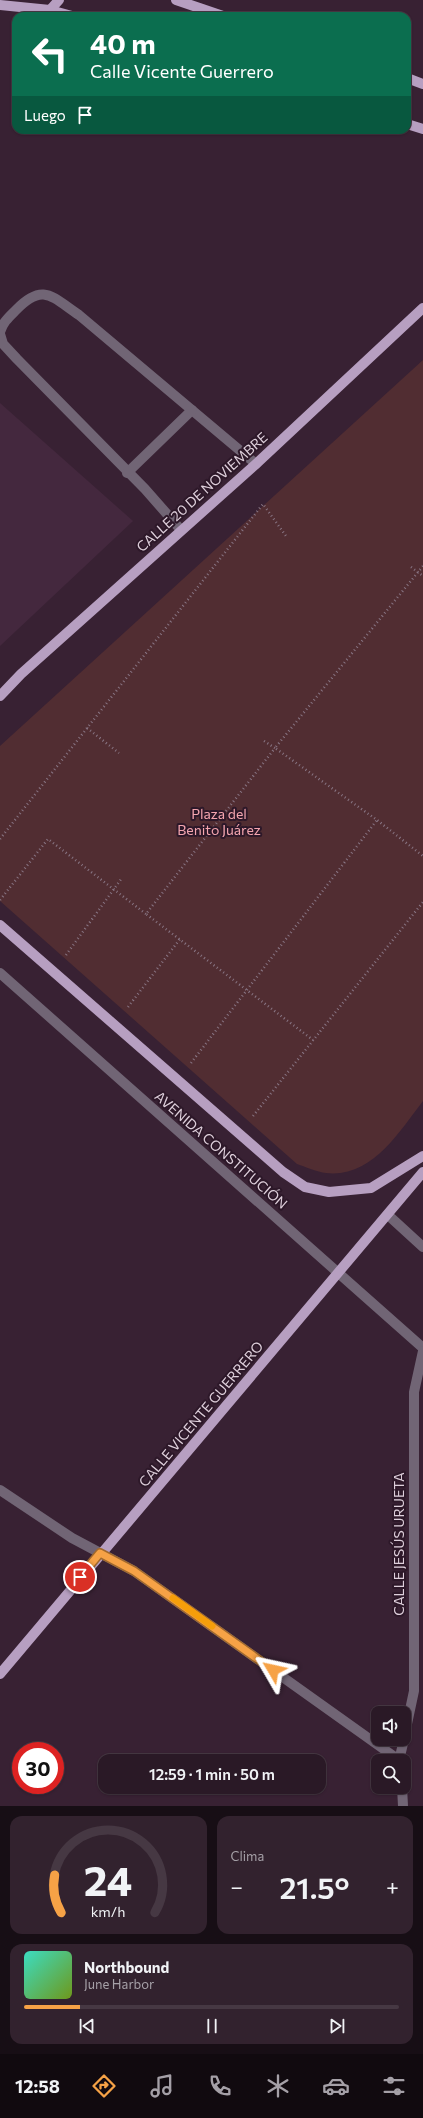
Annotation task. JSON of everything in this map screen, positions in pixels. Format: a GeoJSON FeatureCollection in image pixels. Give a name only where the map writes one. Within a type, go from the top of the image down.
{"type":"FeatureCollection","features":[{"type":"Feature","properties":{"kind":"main road"},"geometry":{"type":"LineString","coordinates":[[50,10],[59,0]]}},
{"type":"Feature","properties":{"kind":"main road"},"geometry":{"type":"LineString","coordinates":[[176,0],[211,12]]}},
{"type":"Feature","properties":{"kind":"main road"},"geometry":{"type":"LineString","coordinates":[[0,5],[57,12]]}},
{"type":"Feature","properties":{"kind":"main road"},"geometry":{"type":"LineString","coordinates":[[411,80],[423,84]]}},
{"type":"Feature","properties":{"kind":"main road"},"geometry":{"type":"LineString","coordinates":[[411,125],[423,129]]}},
{"type":"Feature","properties":{"kind":"main road","name":"CALLE 20 DE NOVIEMBRE"},"geometry":{"type":"LineString","coordinates":[[0,696],[21,674],[256,464],[423,308]]}},
{"type":"Feature","properties":{"kind":"main road"},"geometry":{"type":"LineString","coordinates":[[0,925],[283,1172],[305,1186],[329,1192],[371,1188],[423,1156]]}},
{"type":"Feature","properties":{"kind":"main road","name":"CALLE VICENTE GUERRERO"},"geometry":{"type":"LineString","coordinates":[[0,1674],[100,1553],[339,1273],[423,1172]]}},
{"type":"Feature","properties":{"kind":"street"},"geometry":{"type":"LineString","coordinates":[[181,530],[144,489],[4,344],[0,333],[3,323],[28,298],[38,294],[50,296],[79,315],[256,464]]}},
{"type":"Feature","properties":{"kind":"street"},"geometry":{"type":"LineString","coordinates":[[127,472],[192,410]]}},
{"type":"Feature","properties":{"kind":"street","name":"AVENIDA CONSTITUCIÓN"},"geometry":{"type":"LineString","coordinates":[[0,974],[423,1348]]}},
{"type":"Feature","properties":{"kind":"street"},"geometry":{"type":"LineString","coordinates":[[388,1214],[423,1247]]}},
{"type":"Feature","properties":{"kind":"street","name":"CALLE JESÚS URUETA"},"geometry":{"type":"LineString","coordinates":[[411,1706],[414,1691],[414,1392],[423,1351]]}},
{"type":"Feature","properties":{"kind":"street"},"geometry":{"type":"LineString","coordinates":[[0,1490],[72,1538],[134,1571],[389,1754]]}},
{"type":"Feature","properties":{"kind":"street"},"geometry":{"type":"LineString","coordinates":[[403,1794],[404,1806]]}},
{"type":"Feature","properties":{"kind":"path"},"geometry":{"type":"LineString","coordinates":[[0,839],[263,504],[286,536]]}},
{"type":"Feature","properties":{"kind":"path"},"geometry":{"type":"LineString","coordinates":[[146,914],[276,748],[423,566]]}},
{"type":"Feature","properties":{"kind":"path"},"geometry":{"type":"LineString","coordinates":[[411,567],[423,576]]}},
{"type":"Feature","properties":{"kind":"path"},"geometry":{"type":"LineString","coordinates":[[87,728],[119,753]]}},
{"type":"Feature","properties":{"kind":"path"},"geometry":{"type":"LineString","coordinates":[[264,741],[377,820],[423,856]]}},
{"type":"Feature","properties":{"kind":"path"},"geometry":{"type":"LineString","coordinates":[[188,1067],[377,820]]}},
{"type":"Feature","properties":{"kind":"path"},"geometry":{"type":"LineString","coordinates":[[0,900],[48,839],[313,1040]]}},
{"type":"Feature","properties":{"kind":"path"},"geometry":{"type":"LineString","coordinates":[[65,958],[122,878]]}},
{"type":"Feature","properties":{"kind":"path"},"geometry":{"type":"LineString","coordinates":[[249,1121],[423,902]]}},
{"type":"Feature","properties":{"kind":"path"},"geometry":{"type":"LineString","coordinates":[[125,1012],[180,940]]}},
{"type":"Feature","properties":{"kind":"shaded area"},"geometry":{"type":"Polygon","coordinates":[[[0,403],[133,521],[0,646],[0,403]]]}},
{"type":"Feature","properties":{"kind":"green space","name":"Plaza del Benito Juárez"},"geometry":{"type":"Polygon","coordinates":[[[423,360],[423,1101],[394,1139],[371,1161],[342,1173],[326,1173],[315,1171],[297,1164],[0,901],[0,746],[423,360]]]}},
{"type":"Feature","properties":{"kind":"slow traffic"},"geometry":{"type":"LineString","coordinates":[[173,1598],[212,1626]]}},
{"type":"Feature","properties":{"kind":"route"},"geometry":{"type":"LineString","coordinates":[[80,1577],[100,1553],[134,1571],[273,1670]]}}]}
